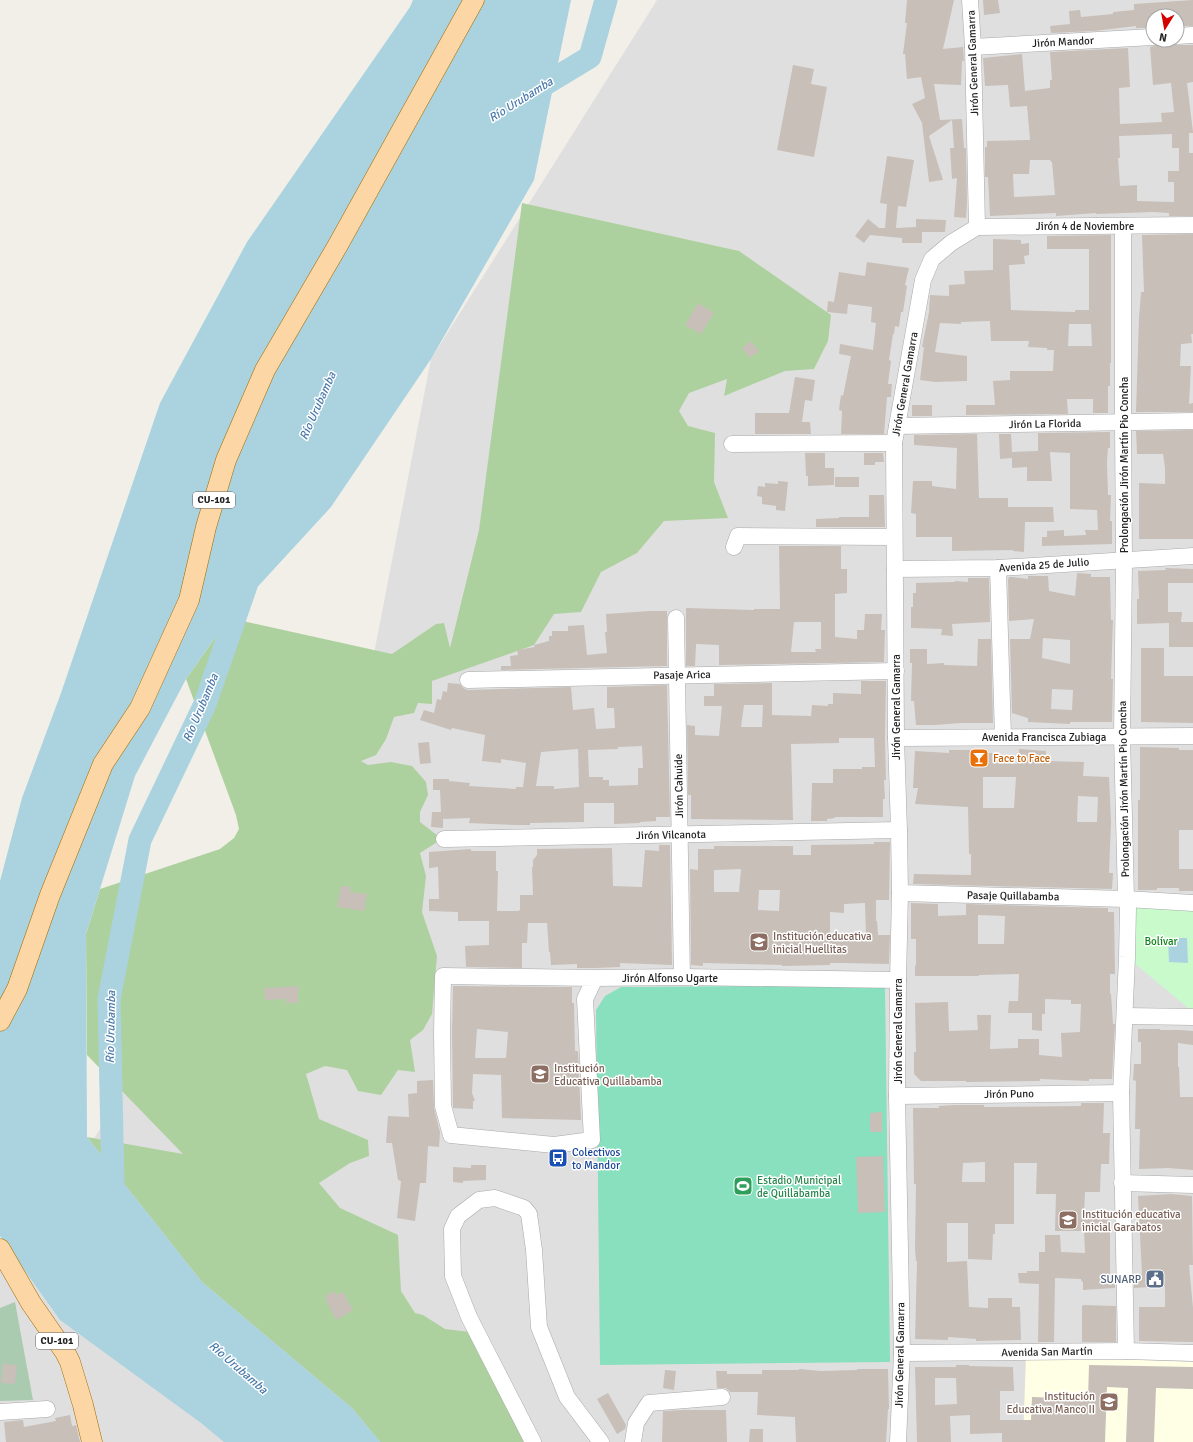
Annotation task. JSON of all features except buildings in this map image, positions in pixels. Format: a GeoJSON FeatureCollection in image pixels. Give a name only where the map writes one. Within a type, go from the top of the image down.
{"type":"FeatureCollection","features":[{"type":"Feature","properties":{"kind":"main road","name":"CU-101"},"geometry":{"type":"LineString","coordinates":[[0,1021],[17,989],[50,895],[103,764],[140,708],[189,600],[206,527],[226,460],[265,370],[338,245],[474,0]]}},
{"type":"Feature","properties":{"kind":"main road","name":"CU-101"},"geometry":{"type":"LineString","coordinates":[[0,1249],[31,1303],[65,1352],[70,1362],[92,1442]]}},
{"type":"Feature","properties":{"kind":"street","name":"Jirón General Gamarra"},"geometry":{"type":"LineString","coordinates":[[898,1442],[902,1353],[898,1096],[900,893],[896,738],[894,443],[923,280],[932,259],[951,243],[978,227],[973,47],[970,0]]}},
{"type":"Feature","properties":{"kind":"street","name":"Jirón Mandor"},"geometry":{"type":"LineString","coordinates":[[973,47],[1145,37]]}},
{"type":"Feature","properties":{"kind":"street","name":"Jirón 4 de Noviembre"},"geometry":{"type":"LineString","coordinates":[[978,227],[1193,225]]}},
{"type":"Feature","properties":{"kind":"street","name":"Prolongación Jirón Martín Pio Concha"},"geometry":{"type":"LineString","coordinates":[[1124,226],[1124,560],[1122,736],[1128,936],[1121,1093],[1126,1351]]}},
{"type":"Feature","properties":{"kind":"street","name":"Jirón La Florida"},"geometry":{"type":"LineString","coordinates":[[897,426],[1193,421]]}},
{"type":"Feature","properties":{"kind":"street"},"geometry":{"type":"LineString","coordinates":[[732,444],[894,443]]}},
{"type":"Feature","properties":{"kind":"street"},"geometry":{"type":"LineString","coordinates":[[734,547],[738,536],[894,537]]}},
{"type":"Feature","properties":{"kind":"street","name":"Avenida 25 de Julio"},"geometry":{"type":"LineString","coordinates":[[895,569],[998,568],[1193,556]]}},
{"type":"Feature","properties":{"kind":"street"},"geometry":{"type":"LineString","coordinates":[[998,568],[1003,737]]}},
{"type":"Feature","properties":{"kind":"street","name":"Jirón Cahuide"},"geometry":{"type":"LineString","coordinates":[[676,618],[682,977]]}},
{"type":"Feature","properties":{"kind":"street","name":"Pasaje Arica"},"geometry":{"type":"LineString","coordinates":[[468,680],[896,671]]}},
{"type":"Feature","properties":{"kind":"street","name":"Avenida Francisca Zubiaga"},"geometry":{"type":"LineString","coordinates":[[896,738],[1193,736]]}},
{"type":"Feature","properties":{"kind":"street","name":"Jirón Vilcanota"},"geometry":{"type":"LineString","coordinates":[[444,839],[899,830]]}},
{"type":"Feature","properties":{"kind":"street","name":"Pasaje Quillabamba"},"geometry":{"type":"LineString","coordinates":[[900,893],[1193,902]]}},
{"type":"Feature","properties":{"kind":"street","name":"Jirón Alfonso Ugarte"},"geometry":{"type":"LineString","coordinates":[[595,978],[586,999],[592,1140],[554,1145],[451,1135],[443,1106],[443,976],[898,980]]}},
{"type":"Feature","properties":{"kind":"street"},"geometry":{"type":"LineString","coordinates":[[1125,1016],[1193,1018]]}},
{"type":"Feature","properties":{"kind":"street","name":"Jirón Puno"},"geometry":{"type":"LineString","coordinates":[[898,1096],[1121,1093]]}},
{"type":"Feature","properties":{"kind":"street"},"geometry":{"type":"LineString","coordinates":[[1122,1183],[1193,1185]]}},
{"type":"Feature","properties":{"kind":"street"},"geometry":{"type":"LineString","coordinates":[[533,1442],[470,1317],[453,1276],[452,1229],[458,1216],[479,1200],[495,1198],[506,1201],[524,1208],[529,1214],[534,1250],[539,1327],[567,1397],[601,1442]]}},
{"type":"Feature","properties":{"kind":"street","name":"Avenida San Martín"},"geometry":{"type":"LineString","coordinates":[[902,1353],[1126,1351],[1193,1353]]}},
{"type":"Feature","properties":{"kind":"street"},"geometry":{"type":"LineString","coordinates":[[634,1442],[636,1423],[649,1402],[722,1397]]}},
{"type":"Feature","properties":{"kind":"street"},"geometry":{"type":"LineString","coordinates":[[0,1412],[47,1409]]}},
{"type":"Feature","properties":{"kind":"shaded area"},"geometry":{"type":"Polygon","coordinates":[[[657,0],[1193,0],[1193,1442],[0,1442],[0,1260],[22,1250],[360,726],[431,359],[657,0]]]}},
{"type":"Feature","properties":{"kind":"shaded area"},"geometry":{"type":"Polygon","coordinates":[[[15,1302],[33,1400],[0,1401],[0,1308],[15,1302]]]}},
{"type":"Feature","properties":{"kind":"shaded area","name":"Institución Educativa Manco II"},"geometry":{"type":"Polygon","coordinates":[[[1026,1356],[1193,1362],[1193,1442],[1023,1442],[1026,1356]]]}},
{"type":"Feature","properties":{"kind":"green space"},"geometry":{"type":"Polygon","coordinates":[[[522,203],[739,251],[831,315],[828,341],[814,369],[785,371],[724,396],[727,379],[689,393],[679,411],[688,426],[715,433],[714,482],[728,518],[664,521],[637,553],[601,572],[581,612],[554,614],[534,645],[432,681],[432,704],[418,703],[414,713],[394,717],[386,739],[376,755],[361,761],[368,765],[391,762],[412,766],[426,782],[428,795],[420,812],[420,822],[442,839],[420,853],[426,876],[422,912],[437,956],[432,1014],[423,1030],[410,1040],[415,1072],[398,1070],[381,1095],[358,1091],[347,1070],[325,1066],[306,1074],[319,1119],[368,1140],[369,1156],[350,1163],[319,1183],[340,1208],[398,1235],[401,1291],[415,1313],[423,1315],[445,1329],[478,1333],[533,1442],[380,1442],[353,1409],[202,1282],[87,1137],[183,1154],[87,1055],[86,934],[100,889],[220,849],[234,838],[239,829],[236,815],[186,679],[229,618],[392,654],[436,624],[444,623],[450,648],[479,530],[522,203]]]}},
{"type":"Feature","properties":{"kind":"green space","name":"Bolívar"},"geometry":{"type":"Polygon","coordinates":[[[1128,908],[1193,909],[1193,1012],[1127,957],[1128,908]]]}},
{"type":"Feature","properties":{"kind":"green space","name":"Estadio Municipal de Quillabamba"},"geometry":{"type":"Polygon","coordinates":[[[885,985],[890,1362],[600,1365],[596,1010],[605,996],[621,987],[885,985]]]}},
{"type":"Feature","properties":{"kind":"water"},"geometry":{"type":"Polygon","coordinates":[[[413,0],[571,0],[534,180],[431,359],[331,507],[229,618],[186,679],[135,776],[86,934],[87,1137],[202,1282],[353,1409],[380,1442],[224,1442],[201,1423],[60,1320],[0,1236],[0,881],[22,798],[61,693],[160,403],[247,242],[410,7],[413,0]]]}},
{"type":"Feature","properties":{"kind":"water"},"geometry":{"type":"Polygon","coordinates":[[[1168,938],[1187,938],[1188,963],[1169,962],[1168,938]]]}},
{"type":"Feature","properties":{"kind":"waterway","name":"Río Urubamba"},"geometry":{"type":"LineString","coordinates":[[527,95],[590,57],[606,0]]}},
{"type":"Feature","properties":{"kind":"waterway","name":"Río Urubamba"},"geometry":{"type":"LineString","coordinates":[[118,1199],[113,1184],[109,999],[140,840],[205,704],[249,577]]}},
{"type":"Feature","properties":{"kind":"place","name":"Face to Face"},"geometry":{"type":"Point","coordinates":[979,758]}},
{"type":"Feature","properties":{"kind":"place","name":"Institución educativa inicial Huellitas"},"geometry":{"type":"Point","coordinates":[759,942]}},
{"type":"Feature","properties":{"kind":"place","name":"Institución Educativa Quillabamba"},"geometry":{"type":"Point","coordinates":[540,1074]}},
{"type":"Feature","properties":{"kind":"place","name":"Colectivos to Mandor"},"geometry":{"type":"Point","coordinates":[558,1158]}},
{"type":"Feature","properties":{"kind":"place","name":"Estadio Municipal de Quillabamba"},"geometry":{"type":"Point","coordinates":[743,1186]}},
{"type":"Feature","properties":{"kind":"place","name":"Institución educativa inicial Garabatos"},"geometry":{"type":"Point","coordinates":[1068,1220]}},
{"type":"Feature","properties":{"kind":"place","name":"SUNARP"},"geometry":{"type":"Point","coordinates":[1155,1279]}},
{"type":"Feature","properties":{"kind":"place","name":"Institución Educativa Manco II"},"geometry":{"type":"Point","coordinates":[1109,1402]}}]}
